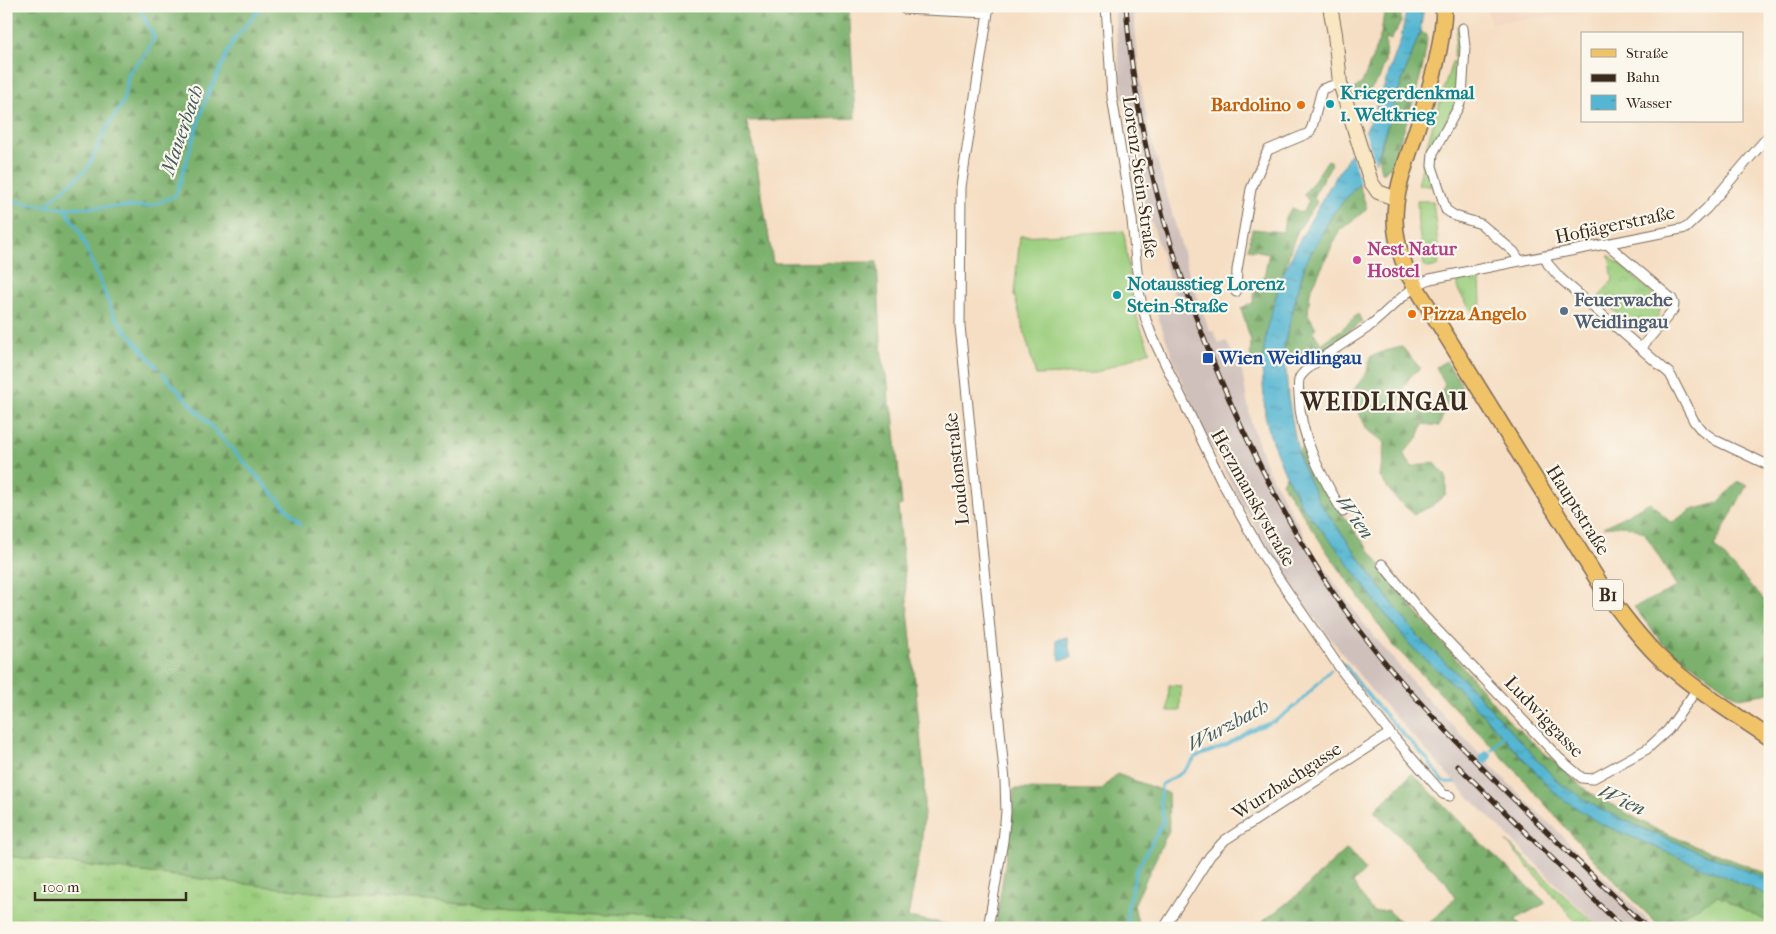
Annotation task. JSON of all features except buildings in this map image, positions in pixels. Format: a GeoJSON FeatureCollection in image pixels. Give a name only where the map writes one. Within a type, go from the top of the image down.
{"type":"FeatureCollection","features":[{"type":"Feature","properties":{"kind":"main road"},"geometry":{"type":"LineString","coordinates":[[1330,6],[1336,40],[1340,84],[1371,182],[1378,192],[1397,199]]}},
{"type":"Feature","properties":{"kind":"main road","name":"B1"},"geometry":{"type":"LineString","coordinates":[[1415,287],[1405,267],[1395,216],[1403,173],[1432,79],[1442,31],[1444,6]]}},
{"type":"Feature","properties":{"kind":"main road","name":"Hauptstraße"},"geometry":{"type":"LineString","coordinates":[[1415,287],[1604,590],[1631,626],[1654,651],[1697,689],[1770,738]]}},
{"type":"Feature","properties":{"kind":"street","name":"Lorenz-Stein-Straße"},"geometry":{"type":"LineString","coordinates":[[1106,6],[1112,96],[1132,220],[1140,292],[1146,320],[1158,349]]}},
{"type":"Feature","properties":{"kind":"street"},"geometry":{"type":"LineString","coordinates":[[904,10],[989,10]]}},
{"type":"Feature","properties":{"kind":"street","name":"Loudonstraße"},"geometry":{"type":"LineString","coordinates":[[988,928],[1003,841],[1006,812],[1005,781],[960,326],[961,186],[989,10]]}},
{"type":"Feature","properties":{"kind":"street"},"geometry":{"type":"LineString","coordinates":[[1463,28],[1465,46],[1460,106],[1433,154],[1432,166],[1446,210],[1455,216],[1481,224],[1514,252],[1520,261]]}},
{"type":"Feature","properties":{"kind":"street"},"geometry":{"type":"LineString","coordinates":[[1236,292],[1237,270],[1251,189],[1268,150],[1309,133],[1322,89],[1340,84]]}},
{"type":"Feature","properties":{"kind":"street","name":"Hofjägerstraße"},"geometry":{"type":"LineString","coordinates":[[1343,512],[1322,477],[1306,436],[1299,406],[1298,381],[1300,376],[1368,327],[1415,287],[1427,280],[1686,228],[1707,208],[1770,134]]}},
{"type":"Feature","properties":{"kind":"street"},"geometry":{"type":"LineString","coordinates":[[1607,244],[1672,299],[1674,304],[1672,310],[1641,348]]}},
{"type":"Feature","properties":{"kind":"street"},"geometry":{"type":"LineString","coordinates":[[1544,256],[1560,278],[1670,374],[1694,421],[1702,432],[1770,466]]}},
{"type":"Feature","properties":{"kind":"street","name":"Herzmanskystraße"},"geometry":{"type":"LineString","coordinates":[[1158,349],[1226,491],[1264,557],[1331,656],[1390,733]]}},
{"type":"Feature","properties":{"kind":"street","name":"Ludwiggasse"},"geometry":{"type":"LineString","coordinates":[[1382,564],[1424,616],[1560,759],[1582,778],[1592,780],[1647,749],[1668,730],[1697,689]]}},
{"type":"Feature","properties":{"kind":"street"},"geometry":{"type":"LineString","coordinates":[[1390,733],[1442,794],[1450,796]]}},
{"type":"Feature","properties":{"kind":"street","name":"Wurzbachgasse"},"geometry":{"type":"LineString","coordinates":[[1164,928],[1210,856],[1225,840],[1390,733]]}},
{"type":"Feature","properties":{"kind":"shaded area"},"geometry":{"type":"Polygon","coordinates":[[[1114,6],[1133,6],[1140,80],[1149,132],[1189,273],[1209,330],[1214,332],[1219,344],[1226,341],[1242,372],[1251,422],[1267,468],[1317,559],[1360,619],[1419,690],[1484,759],[1656,928],[1600,928],[1462,790],[1369,688],[1307,608],[1242,504],[1202,428],[1180,377],[1155,309],[1176,301],[1152,222],[1149,221],[1136,166],[1133,162],[1120,75],[1114,6]]]}},
{"type":"Feature","properties":{"kind":"shaded area"},"geometry":{"type":"Polygon","coordinates":[[[1486,6],[1634,6],[1491,23],[1486,6]]]}},
{"type":"Feature","properties":{"kind":"green space"},"geometry":{"type":"Polygon","coordinates":[[[6,6],[849,6],[855,118],[746,121],[754,147],[773,263],[877,262],[882,361],[888,382],[889,404],[893,412],[902,505],[898,506],[924,774],[924,813],[921,847],[908,917],[967,928],[747,928],[703,922],[331,894],[6,856],[6,6]]]}},
{"type":"Feature","properties":{"kind":"green space"},"geometry":{"type":"Polygon","coordinates":[[[1385,6],[1401,6],[1401,22],[1391,40],[1386,38],[1385,62],[1379,79],[1366,95],[1354,98],[1354,89],[1362,83],[1381,34],[1385,6]]]}},
{"type":"Feature","properties":{"kind":"green space"},"geometry":{"type":"Polygon","coordinates":[[[1458,25],[1462,48],[1458,98],[1437,138],[1430,146],[1427,161],[1432,185],[1418,185],[1426,148],[1452,62],[1456,62],[1456,57],[1453,57],[1458,25]]]}},
{"type":"Feature","properties":{"kind":"green space"},"geometry":{"type":"Polygon","coordinates":[[[1420,32],[1427,35],[1423,67],[1391,168],[1389,167],[1385,172],[1381,172],[1378,156],[1420,32]]]}},
{"type":"Feature","properties":{"kind":"green space"},"geometry":{"type":"Polygon","coordinates":[[[1328,160],[1332,163],[1313,197],[1317,202],[1297,232],[1290,251],[1267,327],[1262,367],[1250,368],[1251,341],[1241,308],[1253,303],[1254,282],[1264,277],[1269,253],[1248,249],[1252,229],[1283,232],[1285,217],[1292,208],[1302,213],[1309,201],[1304,195],[1328,160]]]}},
{"type":"Feature","properties":{"kind":"green space"},"geometry":{"type":"Polygon","coordinates":[[[1359,184],[1367,209],[1340,230],[1310,292],[1308,314],[1316,328],[1313,331],[1321,344],[1341,330],[1358,314],[1362,322],[1305,364],[1286,365],[1284,345],[1305,264],[1334,212],[1359,184]]]}},
{"type":"Feature","properties":{"kind":"green space"},"geometry":{"type":"Polygon","coordinates":[[[1417,201],[1433,201],[1439,254],[1438,266],[1428,268],[1424,265],[1418,224],[1417,201]]]}},
{"type":"Feature","properties":{"kind":"green space"},"geometry":{"type":"Polygon","coordinates":[[[1124,231],[1132,297],[1138,321],[1150,351],[1095,373],[1036,375],[1014,294],[1020,236],[1124,231]]]}},
{"type":"Feature","properties":{"kind":"green space"},"geometry":{"type":"Polygon","coordinates":[[[1609,255],[1661,301],[1658,318],[1653,324],[1636,329],[1598,298],[1613,280],[1609,255]]]}},
{"type":"Feature","properties":{"kind":"green space"},"geometry":{"type":"Polygon","coordinates":[[[1489,275],[1489,278],[1480,279],[1481,305],[1477,311],[1479,313],[1476,318],[1458,290],[1458,281],[1489,275]]]}},
{"type":"Feature","properties":{"kind":"green space"},"geometry":{"type":"Polygon","coordinates":[[[1402,347],[1420,368],[1405,385],[1399,407],[1417,412],[1435,405],[1445,384],[1436,367],[1446,361],[1462,386],[1447,404],[1439,426],[1423,424],[1417,440],[1403,453],[1412,467],[1434,462],[1446,476],[1446,494],[1432,506],[1414,514],[1395,498],[1380,477],[1385,443],[1367,429],[1350,395],[1367,372],[1370,357],[1402,347]]]}},
{"type":"Feature","properties":{"kind":"green space"},"geometry":{"type":"Polygon","coordinates":[[[1303,444],[1326,493],[1412,607],[1506,718],[1587,791],[1659,831],[1770,875],[1770,880],[1646,830],[1600,809],[1559,783],[1465,681],[1419,638],[1383,591],[1318,500],[1299,458],[1298,453],[1303,444]]]}},
{"type":"Feature","properties":{"kind":"green space"},"geometry":{"type":"Polygon","coordinates":[[[1286,476],[1302,506],[1340,552],[1377,604],[1412,647],[1462,692],[1557,795],[1770,896],[1770,923],[1718,896],[1671,922],[1677,928],[1661,928],[1594,860],[1515,770],[1393,645],[1328,553],[1282,483],[1286,476]]]}},
{"type":"Feature","properties":{"kind":"green space"},"geometry":{"type":"Polygon","coordinates":[[[1738,482],[1747,485],[1714,546],[1764,600],[1770,602],[1770,693],[1739,698],[1663,644],[1634,607],[1677,587],[1644,532],[1624,525],[1604,527],[1650,502],[1671,523],[1692,510],[1718,503],[1738,482]]]}},
{"type":"Feature","properties":{"kind":"green space"},"geometry":{"type":"Polygon","coordinates":[[[1169,685],[1181,686],[1180,711],[1168,711],[1169,685]]]}},
{"type":"Feature","properties":{"kind":"green space"},"geometry":{"type":"Polygon","coordinates":[[[1412,773],[1480,842],[1546,903],[1515,919],[1524,928],[1424,928],[1455,898],[1446,882],[1374,811],[1412,773]]]}},
{"type":"Feature","properties":{"kind":"green space"},"geometry":{"type":"Polygon","coordinates":[[[1117,774],[1168,793],[1169,830],[1134,905],[1139,928],[995,928],[1010,833],[1014,789],[1101,790],[1117,774]]]}},
{"type":"Feature","properties":{"kind":"green space"},"geometry":{"type":"Polygon","coordinates":[[[1505,840],[1599,928],[1581,928],[1505,840]]]}},
{"type":"Feature","properties":{"kind":"green space"},"geometry":{"type":"Polygon","coordinates":[[[1347,849],[1365,870],[1353,883],[1373,912],[1388,910],[1407,928],[1254,928],[1295,897],[1347,849]]]}},
{"type":"Feature","properties":{"kind":"green space"},"geometry":{"type":"Polygon","coordinates":[[[6,856],[331,894],[703,922],[747,928],[119,928],[90,924],[6,928],[6,856]]]}},
{"type":"Feature","properties":{"kind":"green space"},"geometry":{"type":"Polygon","coordinates":[[[1718,896],[1723,899],[1725,897],[1729,902],[1770,923],[1770,928],[1677,928],[1671,921],[1718,896]]]}},
{"type":"Feature","properties":{"kind":"water"},"geometry":{"type":"Polygon","coordinates":[[[1407,6],[1424,6],[1420,32],[1375,163],[1334,212],[1305,264],[1284,345],[1288,397],[1299,458],[1318,500],[1419,638],[1465,681],[1559,783],[1600,809],[1646,830],[1770,880],[1770,896],[1599,823],[1557,795],[1462,692],[1412,647],[1377,604],[1340,552],[1302,506],[1285,473],[1271,439],[1265,415],[1262,367],[1267,327],[1282,276],[1330,186],[1365,132],[1378,103],[1401,39],[1407,6]]]}},
{"type":"Feature","properties":{"kind":"water"},"geometry":{"type":"Polygon","coordinates":[[[1067,637],[1071,658],[1060,660],[1056,640],[1067,637]]]}},
{"type":"Feature","properties":{"kind":"pier"},"geometry":{"type":"Polygon","coordinates":[[[1364,128],[1376,166],[1361,185],[1351,151],[1364,128]]]}},
{"type":"Feature","properties":{"kind":"waterway"},"geometry":{"type":"LineString","coordinates":[[45,206],[88,168],[106,129],[123,103],[129,72],[146,54],[154,37],[141,10],[130,6]]}},
{"type":"Feature","properties":{"kind":"waterway"},"geometry":{"type":"LineString","coordinates":[[141,10],[144,6]]}},
{"type":"Feature","properties":{"kind":"waterway","name":"Mauerbach"},"geometry":{"type":"LineString","coordinates":[[6,200],[64,208],[151,206],[176,195],[205,101],[233,41],[262,6]]}},
{"type":"Feature","properties":{"kind":"waterway"},"geometry":{"type":"LineString","coordinates":[[64,208],[79,230],[114,316],[157,367]]}},
{"type":"Feature","properties":{"kind":"waterway"},"geometry":{"type":"LineString","coordinates":[[163,374],[301,524]]}},
{"type":"Feature","properties":{"kind":"waterway","name":"Wurzbach"},"geometry":{"type":"LineString","coordinates":[[1342,664],[1345,665],[1384,714],[1427,759],[1441,779],[1446,782],[1455,782]]}},
{"type":"Feature","properties":{"kind":"waterway","name":"Wurzbach"},"geometry":{"type":"LineString","coordinates":[[1128,928],[1127,911],[1136,871],[1164,821],[1160,800],[1161,785],[1183,772],[1196,757],[1228,745],[1249,731],[1275,721],[1298,704],[1331,670]]}},
{"type":"Feature","properties":{"kind":"waterway","name":"Wurzbach"},"geometry":{"type":"LineString","coordinates":[[1492,750],[1505,733]]}},
{"type":"Feature","properties":{"kind":"waterway","name":"Wurzbach"},"geometry":{"type":"LineString","coordinates":[[1484,759],[1487,756]]}},
{"type":"Feature","properties":{"kind":"waterway"},"geometry":{"type":"LineString","coordinates":[[347,922],[350,928]]}},
{"type":"Feature","properties":{"kind":"railway"},"geometry":{"type":"LineString","coordinates":[[1126,6],[1140,116],[1164,221],[1180,273],[1198,324],[1241,426],[1286,516],[1320,573],[1358,628],[1410,691],[1475,761],[1647,928]]}},
{"type":"Feature","properties":{"kind":"railway"},"geometry":{"type":"LineString","coordinates":[[1458,766],[1623,928]]}},
{"type":"Feature","properties":{"kind":"place","name":"Kriegerdenkmal 1. Weltkrieg"},"geometry":{"type":"Point","coordinates":[1330,104]}},
{"type":"Feature","properties":{"kind":"place","name":"Bardolino"},"geometry":{"type":"Point","coordinates":[1301,105]}},
{"type":"Feature","properties":{"kind":"place","name":"Nest Natur Hostel"},"geometry":{"type":"Point","coordinates":[1357,260]}},
{"type":"Feature","properties":{"kind":"place","name":"Notausstieg Lorenz Stein-Straße"},"geometry":{"type":"Point","coordinates":[1117,295]}},
{"type":"Feature","properties":{"kind":"place","name":"Feuerwache Weidlingau"},"geometry":{"type":"Point","coordinates":[1564,311]}},
{"type":"Feature","properties":{"kind":"place","name":"Pizza Angelo"},"geometry":{"type":"Point","coordinates":[1412,314]}},
{"type":"Feature","properties":{"kind":"place","name":"Wien Weidlingau"},"geometry":{"type":"Point","coordinates":[1208,358]}},
{"type":"Feature","properties":{"kind":"district","name":"WEIDLINGAU"},"geometry":{"type":"Point","coordinates":[1385,402]}},
{"type":"Feature","properties":{"kind":"water label","name":"Wien"},"geometry":{"type":"Point","coordinates":[1355,517]}},
{"type":"Feature","properties":{"kind":"water label","name":"Wien"},"geometry":{"type":"Point","coordinates":[1622,800]}}]}
